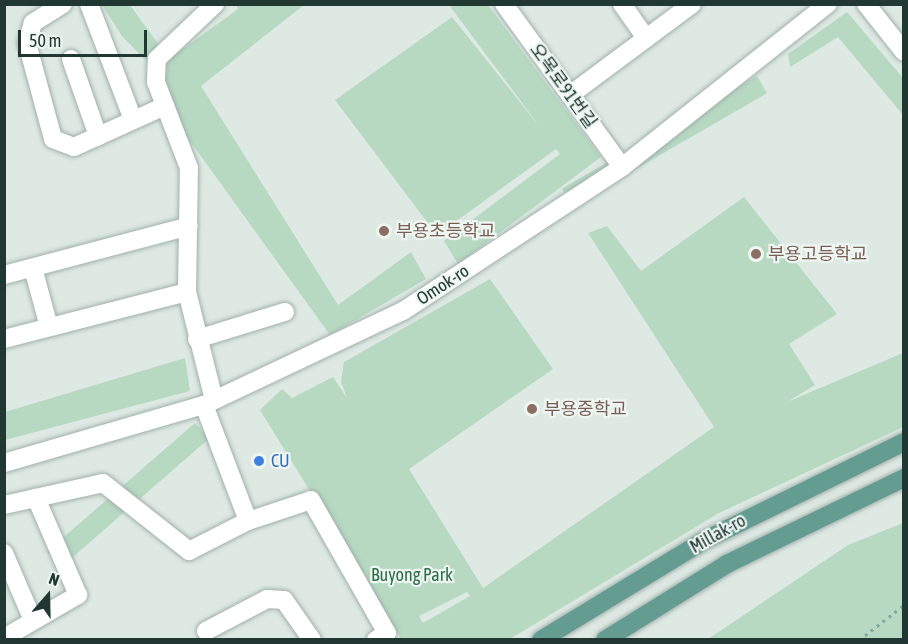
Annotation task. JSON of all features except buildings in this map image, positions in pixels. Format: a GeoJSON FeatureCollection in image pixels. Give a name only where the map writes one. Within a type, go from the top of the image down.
{"type":"FeatureCollection","features":[{"type":"Feature","properties":{"kind":"main road","name":"Millak-ro"},"geometry":{"type":"LineString","coordinates":[[541,639],[703,541],[903,442]]}},
{"type":"Feature","properties":{"kind":"main road","name":"Millak-ro"},"geometry":{"type":"LineString","coordinates":[[605,639],[727,564],[903,478]]}},
{"type":"Feature","properties":{"kind":"street"},"geometry":{"type":"LineString","coordinates":[[63,4],[33,24],[27,43],[53,139],[74,147],[165,106]]}},
{"type":"Feature","properties":{"kind":"street"},"geometry":{"type":"LineString","coordinates":[[89,4],[133,120]]}},
{"type":"Feature","properties":{"kind":"street"},"geometry":{"type":"LineString","coordinates":[[215,4],[157,59],[156,82],[189,168],[187,292],[209,402],[248,521]]}},
{"type":"Feature","properties":{"kind":"street","name":"오목로91번길"},"geometry":{"type":"LineString","coordinates":[[504,4],[622,167]]}},
{"type":"Feature","properties":{"kind":"street"},"geometry":{"type":"LineString","coordinates":[[622,4],[646,38]]}},
{"type":"Feature","properties":{"kind":"street"},"geometry":{"type":"LineString","coordinates":[[570,95],[692,4]]}},
{"type":"Feature","properties":{"kind":"street","name":"Omok-ro"},"geometry":{"type":"LineString","coordinates":[[4,463],[209,402],[403,311],[622,167],[828,4]]}},
{"type":"Feature","properties":{"kind":"street"},"geometry":{"type":"LineString","coordinates":[[866,4],[903,52]]}},
{"type":"Feature","properties":{"kind":"street"},"geometry":{"type":"LineString","coordinates":[[72,59],[98,136]]}},
{"type":"Feature","properties":{"kind":"street"},"geometry":{"type":"LineString","coordinates":[[4,275],[189,226]]}},
{"type":"Feature","properties":{"kind":"street"},"geometry":{"type":"LineString","coordinates":[[33,268],[49,327]]}},
{"type":"Feature","properties":{"kind":"street"},"geometry":{"type":"LineString","coordinates":[[4,339],[187,292]]}},
{"type":"Feature","properties":{"kind":"street"},"geometry":{"type":"LineString","coordinates":[[197,339],[285,312]]}},
{"type":"Feature","properties":{"kind":"street"},"geometry":{"type":"LineString","coordinates":[[4,505],[103,483],[189,551],[248,521],[311,500],[387,633],[376,639]]}},
{"type":"Feature","properties":{"kind":"street"},"geometry":{"type":"LineString","coordinates":[[4,638],[32,618],[78,595],[36,498]]}},
{"type":"Feature","properties":{"kind":"street"},"geometry":{"type":"LineString","coordinates":[[4,553],[32,618]]}},
{"type":"Feature","properties":{"kind":"street"},"geometry":{"type":"LineString","coordinates":[[206,632],[267,599],[284,600],[312,639]]}},
{"type":"Feature","properties":{"kind":"path"},"geometry":{"type":"LineString","coordinates":[[859,639],[903,605]]}},
{"type":"Feature","properties":{"kind":"green space"},"geometry":{"type":"Polygon","coordinates":[[[102,5],[130,5],[169,59],[238,9],[236,5],[304,5],[201,86],[338,305],[411,252],[426,279],[330,335],[177,123],[163,78],[122,36],[102,5]]]}},
{"type":"Feature","properties":{"kind":"green space"},"geometry":{"type":"Polygon","coordinates":[[[449,5],[488,5],[601,157],[458,264],[444,241],[560,154],[556,149],[437,235],[335,100],[452,17],[540,127],[449,5]]]}},
{"type":"Feature","properties":{"kind":"green space"},"geometry":{"type":"Polygon","coordinates":[[[847,12],[903,78],[903,115],[838,37],[790,67],[788,54],[847,12]]]}},
{"type":"Feature","properties":{"kind":"green space"},"geometry":{"type":"Polygon","coordinates":[[[757,76],[767,93],[572,206],[562,188],[757,76]]]}},
{"type":"Feature","properties":{"kind":"green space","name":"Buyong Park"},"geometry":{"type":"Polygon","coordinates":[[[744,197],[837,314],[789,344],[815,385],[787,402],[903,353],[903,427],[719,513],[510,639],[396,639],[400,637],[260,410],[282,389],[292,398],[333,377],[347,398],[341,382],[344,362],[490,279],[553,369],[409,469],[483,588],[714,427],[588,233],[607,226],[641,271],[744,197]],[[467,592],[419,616],[423,623],[470,596],[467,592]]]}},
{"type":"Feature","properties":{"kind":"green space"},"geometry":{"type":"Polygon","coordinates":[[[185,358],[190,391],[5,440],[5,412],[185,358]]]}},
{"type":"Feature","properties":{"kind":"green space"},"geometry":{"type":"Polygon","coordinates":[[[195,423],[209,439],[61,567],[47,552],[195,423]]]}},
{"type":"Feature","properties":{"kind":"green space"},"geometry":{"type":"Polygon","coordinates":[[[903,523],[903,639],[708,639],[848,545],[903,523]]]}},
{"type":"Feature","properties":{"kind":"place","name":"부용초등학교"},"geometry":{"type":"Point","coordinates":[384,231]}},
{"type":"Feature","properties":{"kind":"place","name":"부용고등학교"},"geometry":{"type":"Point","coordinates":[756,254]}},
{"type":"Feature","properties":{"kind":"place","name":"부용중학교"},"geometry":{"type":"Point","coordinates":[532,409]}},
{"type":"Feature","properties":{"kind":"place","name":"CU"},"geometry":{"type":"Point","coordinates":[259,461]}}]}
